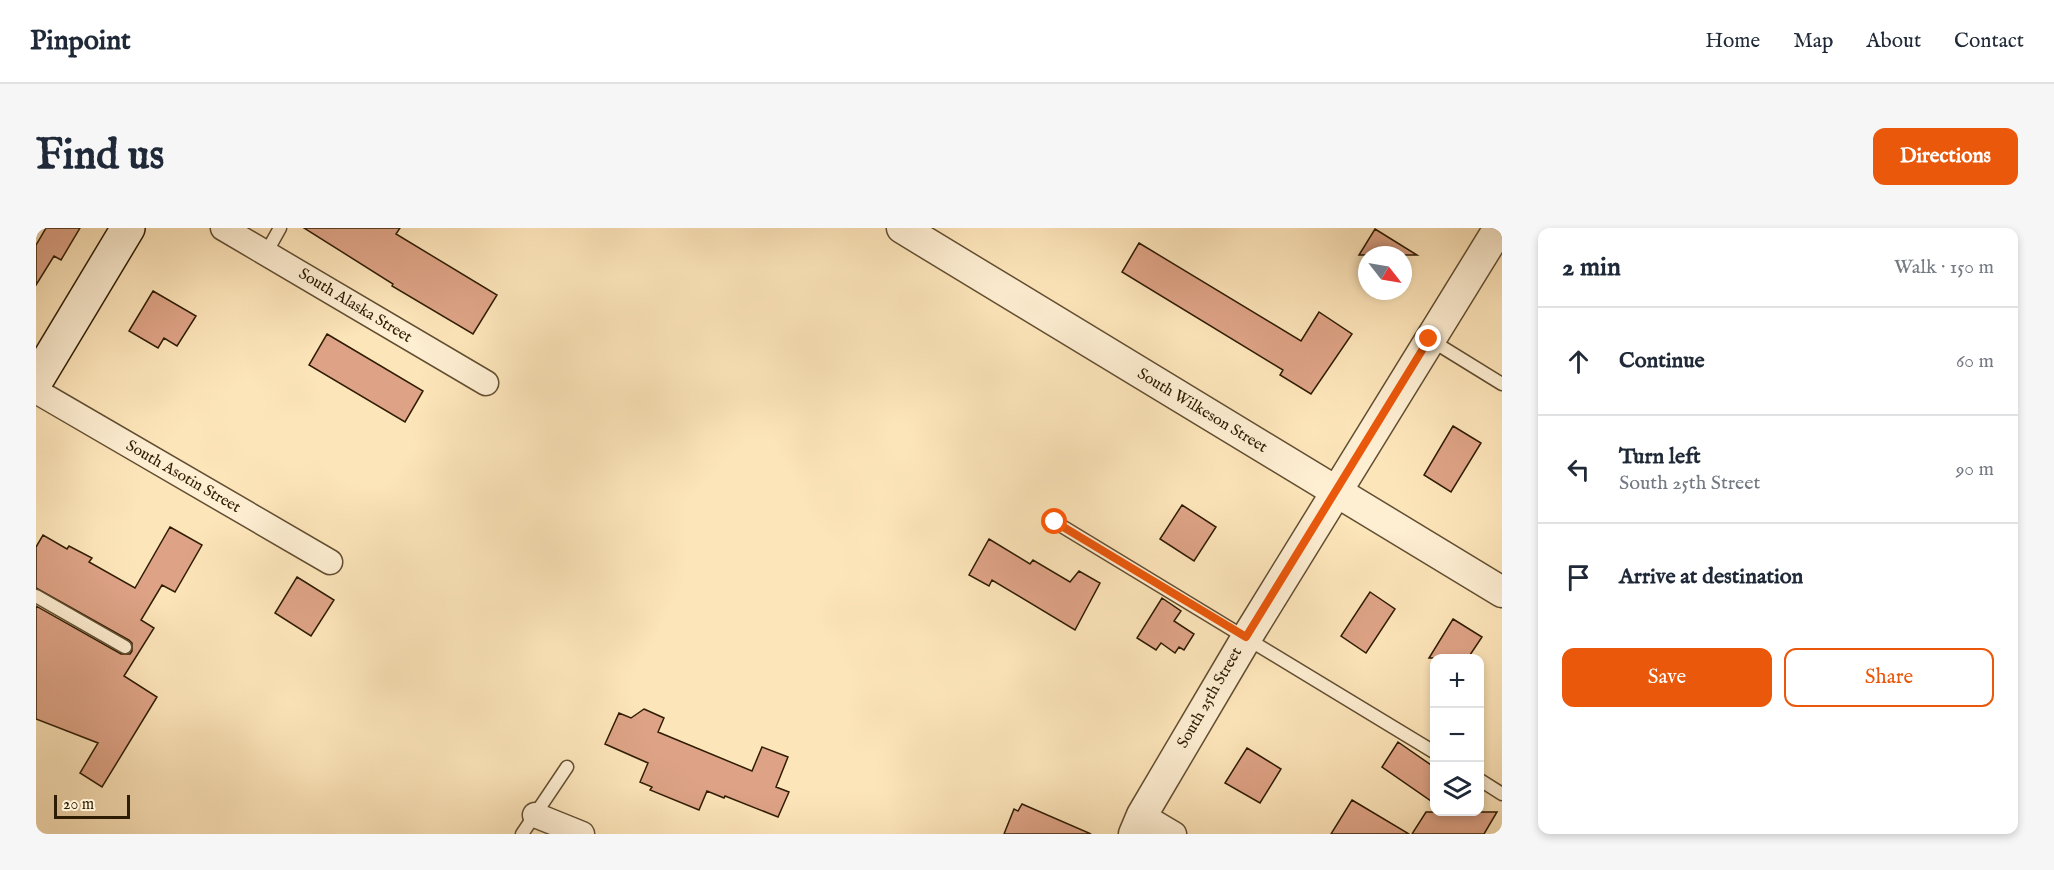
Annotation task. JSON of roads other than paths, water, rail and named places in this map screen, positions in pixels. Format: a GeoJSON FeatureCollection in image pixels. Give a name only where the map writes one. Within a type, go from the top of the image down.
{"type":"FeatureCollection","features":[{"type":"Feature","properties":{"kind":"main road"},"geometry":{"type":"LineString","coordinates":[[36,381],[128,228]]}},
{"type":"Feature","properties":{"kind":"street","name":"South Alaska Street"},"geometry":{"type":"LineString","coordinates":[[223,228],[486,383]]}},
{"type":"Feature","properties":{"kind":"street","name":"South Wilkeson Street"},"geometry":{"type":"LineString","coordinates":[[902,228],[1502,592]]}},
{"type":"Feature","properties":{"kind":"street","name":"South 25th Street"},"geometry":{"type":"LineString","coordinates":[[1138,825],[1246,637],[1499,228]]}},
{"type":"Feature","properties":{"kind":"street","name":"South Asotin Street"},"geometry":{"type":"LineString","coordinates":[[36,391],[330,562]]}},
{"type":"Feature","properties":{"kind":"street"},"geometry":{"type":"LineString","coordinates":[[529,824],[582,834]]}},
{"type":"Feature","properties":{"kind":"street"},"geometry":{"type":"LineString","coordinates":[[1138,825],[1174,834]]}},
{"type":"Feature","properties":{"kind":"lane"},"geometry":{"type":"LineString","coordinates":[[266,253],[280,228]]}},
{"type":"Feature","properties":{"kind":"lane"},"geometry":{"type":"LineString","coordinates":[[1429,339],[1502,384]]}},
{"type":"Feature","properties":{"kind":"lane"},"geometry":{"type":"LineString","coordinates":[[1055,522],[1430,750]]}},
{"type":"Feature","properties":{"kind":"lane"},"geometry":{"type":"LineString","coordinates":[[36,596],[125,647]]}},
{"type":"Feature","properties":{"kind":"lane"},"geometry":{"type":"LineString","coordinates":[[529,824],[567,767]]}},
{"type":"Feature","properties":{"kind":"lane"},"geometry":{"type":"LineString","coordinates":[[1484,783],[1502,794]]}}]}
